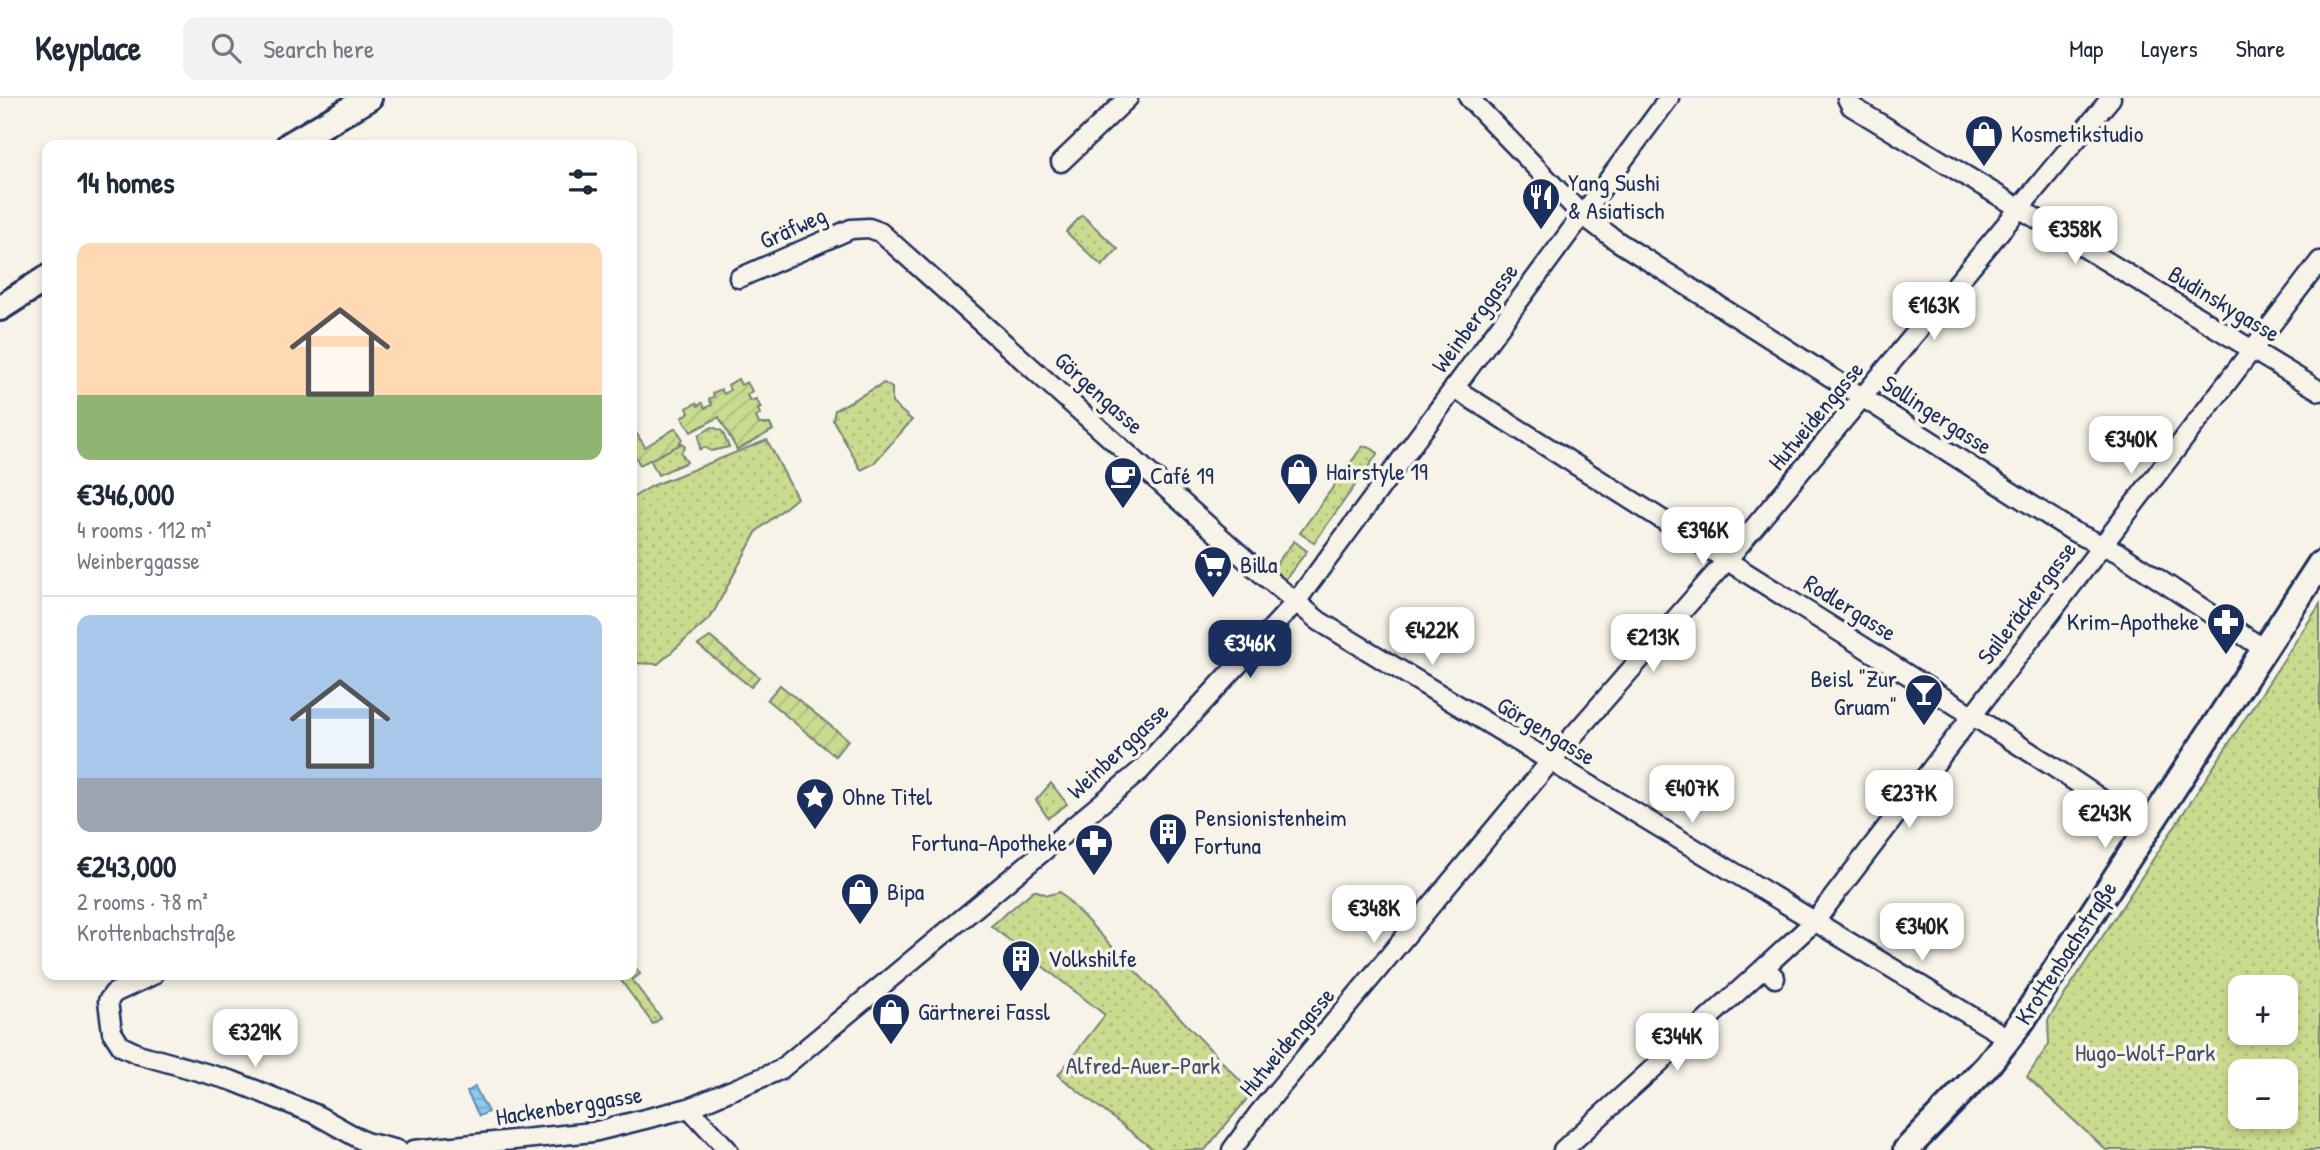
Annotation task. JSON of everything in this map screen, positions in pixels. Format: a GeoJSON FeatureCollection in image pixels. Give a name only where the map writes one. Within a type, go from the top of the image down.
{"type":"FeatureCollection","features":[{"type":"Feature","properties":{"kind":"main road"},"geometry":{"type":"LineString","coordinates":[[298,140],[369,98]]}},
{"type":"Feature","properties":{"kind":"main road"},"geometry":{"type":"LineString","coordinates":[[0,308],[42,281]]}},
{"type":"Feature","properties":{"kind":"main road","name":"Krottenbachstraße"},"geometry":{"type":"LineString","coordinates":[[1906,1150],[1987,1066],[2009,1038],[2320,564]]}},
{"type":"Feature","properties":{"kind":"street"},"geometry":{"type":"LineString","coordinates":[[1062,162],[1128,98]]}},
{"type":"Feature","properties":{"kind":"street","name":"Sollingergasse"},"geometry":{"type":"LineString","coordinates":[[1469,98],[1581,214],[1617,241],[2074,532],[2103,545],[2264,649]]}},
{"type":"Feature","properties":{"kind":"street","name":"Weinberggasse"},"geometry":{"type":"LineString","coordinates":[[689,1108],[780,1070],[1140,771],[1294,603],[1669,98]]}},
{"type":"Feature","properties":{"kind":"street","name":"Hutweidengasse"},"geometry":{"type":"LineString","coordinates":[[1232,1150],[1258,1114],[1550,762],[1727,560],[2111,98]]}},
{"type":"Feature","properties":{"kind":"street","name":"Budinskygasse"},"geometry":{"type":"LineString","coordinates":[[1849,102],[2018,209],[2320,391]]}},
{"type":"Feature","properties":{"kind":"street","name":"Gräfweg"},"geometry":{"type":"LineString","coordinates":[[739,278],[851,229],[869,228]]}},
{"type":"Feature","properties":{"kind":"street","name":"Görgengasse"},"geometry":{"type":"LineString","coordinates":[[869,228],[891,239],[1294,603],[1550,762],[2009,1038]]}},
{"type":"Feature","properties":{"kind":"street","name":"Saileräckergasse"},"geometry":{"type":"LineString","coordinates":[[1563,1150],[1770,972],[1815,921],[2320,261]]}},
{"type":"Feature","properties":{"kind":"street","name":"Rodlergasse"},"geometry":{"type":"LineString","coordinates":[[1454,388],[1972,715],[2147,829]]}},
{"type":"Feature","properties":{"kind":"street"},"geometry":{"type":"LineString","coordinates":[[142,980],[114,993],[108,1002],[112,1032],[121,1046],[138,1054],[233,1081],[315,1114],[365,1142],[398,1150]]}},
{"type":"Feature","properties":{"kind":"street"},"geometry":{"type":"LineString","coordinates":[[689,1108],[727,1150]]}},
{"type":"Feature","properties":{"kind":"street","name":"Hackenberggasse"},"geometry":{"type":"LineString","coordinates":[[414,1150],[593,1132],[689,1108]]}},
{"type":"Feature","properties":{"kind":"green space"},"geometry":{"type":"Polygon","coordinates":[[[1082,215],[1118,249],[1102,266],[1066,232],[1082,215]]]}},
{"type":"Feature","properties":{"kind":"green space"},"geometry":{"type":"Polygon","coordinates":[[[738,379],[741,385],[747,382],[752,391],[747,395],[750,401],[756,399],[761,408],[758,409],[760,414],[756,417],[759,424],[770,424],[773,430],[737,450],[719,417],[691,432],[682,417],[689,413],[687,408],[696,403],[698,406],[702,403],[705,408],[712,405],[709,399],[714,396],[713,393],[721,389],[724,394],[730,390],[728,385],[738,379]]]}},
{"type":"Feature","properties":{"kind":"green space"},"geometry":{"type":"Polygon","coordinates":[[[884,383],[892,388],[892,403],[912,420],[873,464],[861,470],[833,420],[835,410],[884,383]]]}},
{"type":"Feature","properties":{"kind":"green space"},"geometry":{"type":"Polygon","coordinates":[[[712,427],[722,431],[729,447],[711,451],[705,447],[700,449],[699,435],[712,427]]]}},
{"type":"Feature","properties":{"kind":"green space"},"geometry":{"type":"Polygon","coordinates":[[[676,428],[682,438],[679,445],[640,465],[637,460],[637,434],[645,447],[676,428]]]}},
{"type":"Feature","properties":{"kind":"green space"},"geometry":{"type":"Polygon","coordinates":[[[767,440],[797,498],[757,531],[711,617],[658,664],[637,663],[637,495],[652,486],[767,440]]]}},
{"type":"Feature","properties":{"kind":"green space"},"geometry":{"type":"Polygon","coordinates":[[[682,443],[685,447],[681,453],[687,462],[658,475],[650,459],[682,443]]]}},
{"type":"Feature","properties":{"kind":"green space"},"geometry":{"type":"Polygon","coordinates":[[[1368,446],[1378,453],[1314,543],[1300,533],[1362,447],[1368,446]]]}},
{"type":"Feature","properties":{"kind":"green space"},"geometry":{"type":"Polygon","coordinates":[[[1294,541],[1307,551],[1281,585],[1268,574],[1294,541]]]}},
{"type":"Feature","properties":{"kind":"green space","name":"Hugo-Wolf-Park"},"geometry":{"type":"Polygon","coordinates":[[[2320,604],[2320,1150],[2106,1150],[2027,1077],[2049,1044],[2048,1020],[2320,604]]]}},
{"type":"Feature","properties":{"kind":"green space"},"geometry":{"type":"Polygon","coordinates":[[[710,637],[759,677],[751,687],[698,645],[710,637]]]}},
{"type":"Feature","properties":{"kind":"green space"},"geometry":{"type":"Polygon","coordinates":[[[780,685],[848,740],[835,756],[767,700],[780,685]]]}},
{"type":"Feature","properties":{"kind":"green space"},"geometry":{"type":"Polygon","coordinates":[[[1051,783],[1067,804],[1048,818],[1036,800],[1051,783]]]}},
{"type":"Feature","properties":{"kind":"green space","name":"Alfred-Auer-Park"},"geometry":{"type":"Polygon","coordinates":[[[1034,890],[1048,895],[1060,892],[1252,1093],[1205,1150],[1154,1150],[1058,1075],[1105,1015],[991,926],[1034,890]]]}},
{"type":"Feature","properties":{"kind":"green space"},"geometry":{"type":"Polygon","coordinates":[[[621,980],[632,980],[661,1018],[653,1024],[621,980]]]}},
{"type":"Feature","properties":{"kind":"water"},"geometry":{"type":"Polygon","coordinates":[[[475,1087],[488,1112],[479,1116],[467,1092],[475,1087]]]}},
{"type":"Feature","properties":{"kind":"place","name":"Kosmetikstudio"},"geometry":{"type":"Point","coordinates":[1984,168]}},
{"type":"Feature","properties":{"kind":"place","name":"Yang Sushi & Asiatisch"},"geometry":{"type":"Point","coordinates":[1541,231]}},
{"type":"Feature","properties":{"kind":"place","name":"Hairstyle 19"},"geometry":{"type":"Point","coordinates":[1299,506]}},
{"type":"Feature","properties":{"kind":"place","name":"Café 19"},"geometry":{"type":"Point","coordinates":[1123,510]}},
{"type":"Feature","properties":{"kind":"place","name":"Billa"},"geometry":{"type":"Point","coordinates":[1213,599]}},
{"type":"Feature","properties":{"kind":"place","name":"Krim-Apotheke"},"geometry":{"type":"Point","coordinates":[2226,656]}},
{"type":"Feature","properties":{"kind":"place","name":"Beisl \"Zur Gruam\""},"geometry":{"type":"Point","coordinates":[1924,727]}},
{"type":"Feature","properties":{"kind":"place","name":"Ohne Titel"},"geometry":{"type":"Point","coordinates":[815,831]}},
{"type":"Feature","properties":{"kind":"place","name":"Pensionistenheim Fortuna"},"geometry":{"type":"Point","coordinates":[1168,866]}},
{"type":"Feature","properties":{"kind":"place","name":"Fortuna-Apotheke"},"geometry":{"type":"Point","coordinates":[1094,877]}},
{"type":"Feature","properties":{"kind":"place","name":"Bipa"},"geometry":{"type":"Point","coordinates":[860,926]}},
{"type":"Feature","properties":{"kind":"place","name":"Volkshilfe"},"geometry":{"type":"Point","coordinates":[1021,993]}},
{"type":"Feature","properties":{"kind":"place","name":"Gärtnerei Fassl"},"geometry":{"type":"Point","coordinates":[891,1046]}}]}
